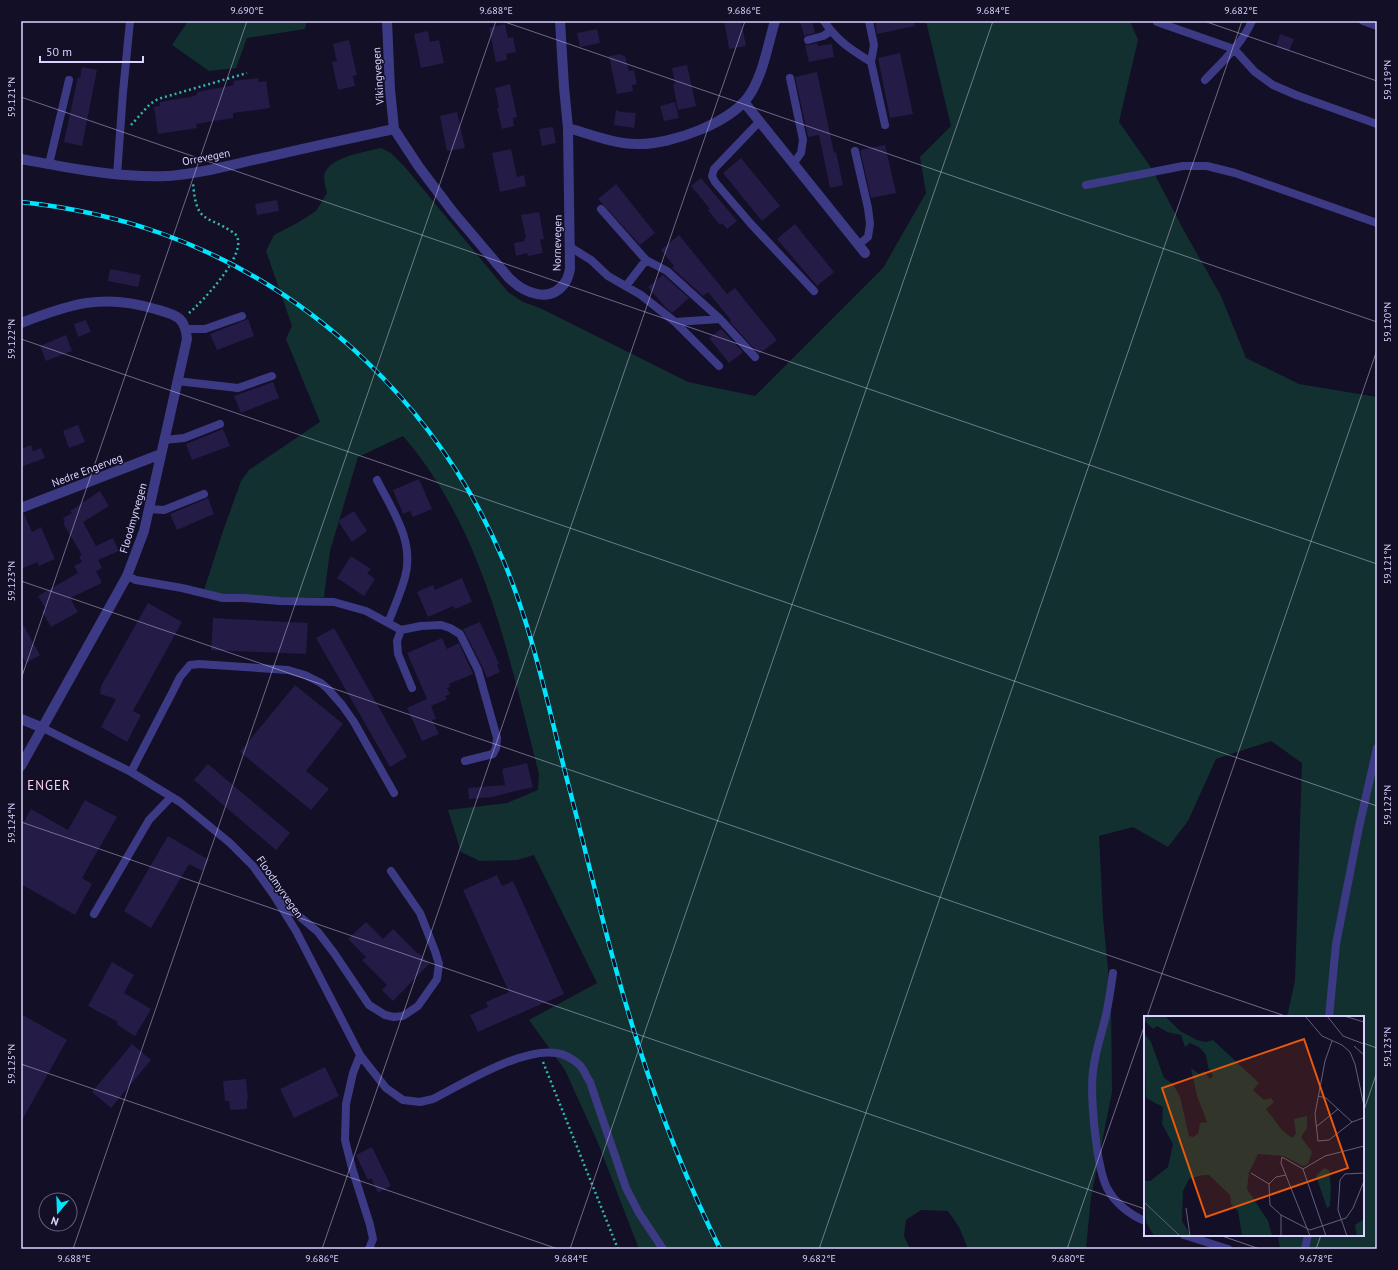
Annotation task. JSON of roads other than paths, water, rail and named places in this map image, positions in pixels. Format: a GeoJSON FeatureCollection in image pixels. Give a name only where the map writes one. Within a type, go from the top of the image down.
{"type":"FeatureCollection","features":[{"type":"Feature","properties":{"kind":"street","name":"Vikingvegen"},"geometry":{"type":"LineString","coordinates":[[387,21],[390,89],[394,129]]}},
{"type":"Feature","properties":{"kind":"street","name":"Nornevegen"},"geometry":{"type":"LineString","coordinates":[[394,129],[419,167],[453,212],[508,278],[517,286],[528,292],[547,295],[554,292],[567,281],[570,269],[568,128],[560,21]]}},
{"type":"Feature","properties":{"kind":"street"},"geometry":{"type":"LineString","coordinates":[[568,128],[622,142],[635,144],[659,143],[693,133],[717,121],[735,110],[744,102],[756,82],[775,21]]}},
{"type":"Feature","properties":{"kind":"street"},"geometry":{"type":"LineString","coordinates":[[744,102],[862,249]]}},
{"type":"Feature","properties":{"kind":"street","name":"Orrevegen"},"geometry":{"type":"LineString","coordinates":[[21,159],[116,174],[162,176],[206,171],[394,129]]}},
{"type":"Feature","properties":{"kind":"street"},"geometry":{"type":"LineString","coordinates":[[21,323],[83,303],[121,301],[173,313],[184,325]]}},
{"type":"Feature","properties":{"kind":"street","name":"Floodmyrvegen"},"geometry":{"type":"LineString","coordinates":[[21,766],[127,576],[137,551],[150,508],[187,339],[184,325]]}},
{"type":"Feature","properties":{"kind":"street","name":"Nedre Engerveg"},"geometry":{"type":"LineString","coordinates":[[21,508],[161,454]]}},
{"type":"Feature","properties":{"kind":"street"},"geometry":{"type":"LineString","coordinates":[[21,719],[42,728]]}},
{"type":"Feature","properties":{"kind":"lane"},"geometry":{"type":"LineString","coordinates":[[116,174],[130,21]]}},
{"type":"Feature","properties":{"kind":"lane"},"geometry":{"type":"LineString","coordinates":[[824,21],[831,31],[844,44],[871,62]]}},
{"type":"Feature","properties":{"kind":"lane"},"geometry":{"type":"LineString","coordinates":[[869,21],[874,45],[871,62],[885,125]]}},
{"type":"Feature","properties":{"kind":"lane"},"geometry":{"type":"LineString","coordinates":[[1205,80],[1234,49],[1249,28],[1252,21]]}},
{"type":"Feature","properties":{"kind":"lane"},"geometry":{"type":"LineString","coordinates":[[1363,21],[1377,26]]}},
{"type":"Feature","properties":{"kind":"lane"},"geometry":{"type":"LineString","coordinates":[[1157,22],[1234,49],[1255,72],[1274,85],[1296,95],[1377,124]]}},
{"type":"Feature","properties":{"kind":"lane"},"geometry":{"type":"LineString","coordinates":[[808,40],[823,36],[831,31]]}},
{"type":"Feature","properties":{"kind":"lane"},"geometry":{"type":"LineString","coordinates":[[790,78],[803,140],[801,153],[793,164]]}},
{"type":"Feature","properties":{"kind":"lane"},"geometry":{"type":"LineString","coordinates":[[49,164],[69,80]]}},
{"type":"Feature","properties":{"kind":"lane"},"geometry":{"type":"LineString","coordinates":[[759,122],[714,169],[712,176],[715,182],[752,224],[814,291]]}},
{"type":"Feature","properties":{"kind":"lane"},"geometry":{"type":"LineString","coordinates":[[855,151],[870,224],[868,237],[862,249]]}},
{"type":"Feature","properties":{"kind":"lane"},"geometry":{"type":"LineString","coordinates":[[1086,185],[1183,166],[1207,166],[1235,173],[1377,223]]}},
{"type":"Feature","properties":{"kind":"lane"},"geometry":{"type":"LineString","coordinates":[[600,209],[646,260],[667,271],[720,319],[754,357]]}},
{"type":"Feature","properties":{"kind":"lane"},"geometry":{"type":"LineString","coordinates":[[570,247],[591,260],[608,276],[626,286],[675,322],[719,366]]}},
{"type":"Feature","properties":{"kind":"lane"},"geometry":{"type":"LineString","coordinates":[[626,286],[646,260]]}},
{"type":"Feature","properties":{"kind":"lane"},"geometry":{"type":"LineString","coordinates":[[184,325],[205,329],[242,316]]}},
{"type":"Feature","properties":{"kind":"lane"},"geometry":{"type":"LineString","coordinates":[[675,322],[720,319]]}},
{"type":"Feature","properties":{"kind":"lane"},"geometry":{"type":"LineString","coordinates":[[177,381],[238,388],[272,376]]}},
{"type":"Feature","properties":{"kind":"lane"},"geometry":{"type":"LineString","coordinates":[[164,440],[184,438],[220,424]]}},
{"type":"Feature","properties":{"kind":"lane"},"geometry":{"type":"LineString","coordinates":[[377,480],[405,536],[408,554],[406,576],[388,623]]}},
{"type":"Feature","properties":{"kind":"lane"},"geometry":{"type":"LineString","coordinates":[[150,508],[164,510],[204,494]]}},
{"type":"Feature","properties":{"kind":"lane"},"geometry":{"type":"LineString","coordinates":[[127,576],[136,580],[182,588],[223,598],[334,602],[366,611],[401,630],[421,626],[441,625],[450,628],[460,634],[478,670],[497,738],[496,748],[493,754],[464,761]]}},
{"type":"Feature","properties":{"kind":"lane"},"geometry":{"type":"LineString","coordinates":[[401,630],[397,642],[398,654],[412,688]]}},
{"type":"Feature","properties":{"kind":"lane"},"geometry":{"type":"LineString","coordinates":[[130,772],[176,684],[190,665],[199,664],[288,670],[305,675],[321,683],[342,705],[354,722],[394,793]]}},
{"type":"Feature","properties":{"kind":"lane","name":"Floodmyrvegen"},"geometry":{"type":"LineString","coordinates":[[42,728],[130,772],[180,802],[230,843],[252,866],[273,894],[296,931],[360,1056],[386,1088],[403,1100],[420,1102],[433,1099],[507,1062],[539,1052],[557,1053],[572,1060],[582,1068],[590,1082],[626,1188],[639,1213],[663,1249]]}},
{"type":"Feature","properties":{"kind":"lane"},"geometry":{"type":"LineString","coordinates":[[1329,1016],[1336,944],[1359,827],[1377,748]]}},
{"type":"Feature","properties":{"kind":"lane"},"geometry":{"type":"LineString","coordinates":[[94,914],[149,820],[171,797]]}},
{"type":"Feature","properties":{"kind":"lane"},"geometry":{"type":"LineString","coordinates":[[273,894],[318,932],[369,1005],[385,1015],[394,1017],[403,1016],[418,1006],[426,996],[437,979],[439,964],[420,913],[391,871]]}},
{"type":"Feature","properties":{"kind":"lane"},"geometry":{"type":"LineString","coordinates":[[1113,973],[1107,1013],[1093,1070],[1092,1082],[1098,1158],[1107,1188],[1114,1198],[1134,1216],[1144,1221]]}},
{"type":"Feature","properties":{"kind":"lane"},"geometry":{"type":"LineString","coordinates":[[360,1056],[353,1073],[346,1104],[345,1140],[370,1225],[373,1239],[370,1249]]}},
{"type":"Feature","properties":{"kind":"lane"},"geometry":{"type":"LineString","coordinates":[[1187,1236],[1228,1249]]}},
{"type":"Feature","properties":{"kind":"lane"},"geometry":{"type":"LineString","coordinates":[[1306,1249],[1308,1236]]}},
{"type":"Feature","properties":{"kind":"railway"},"geometry":{"type":"LineString","coordinates":[[21,202],[91,213],[160,233],[217,257],[270,286],[320,321],[366,362],[408,406],[445,455],[477,507],[504,562],[515,589],[541,675],[611,951],[629,1015],[656,1099],[697,1200],[720,1249]]}},
{"type":"Feature","properties":{"kind":"district","name":"ENGER"},"geometry":{"type":"Point","coordinates":[49,785]}}]}
